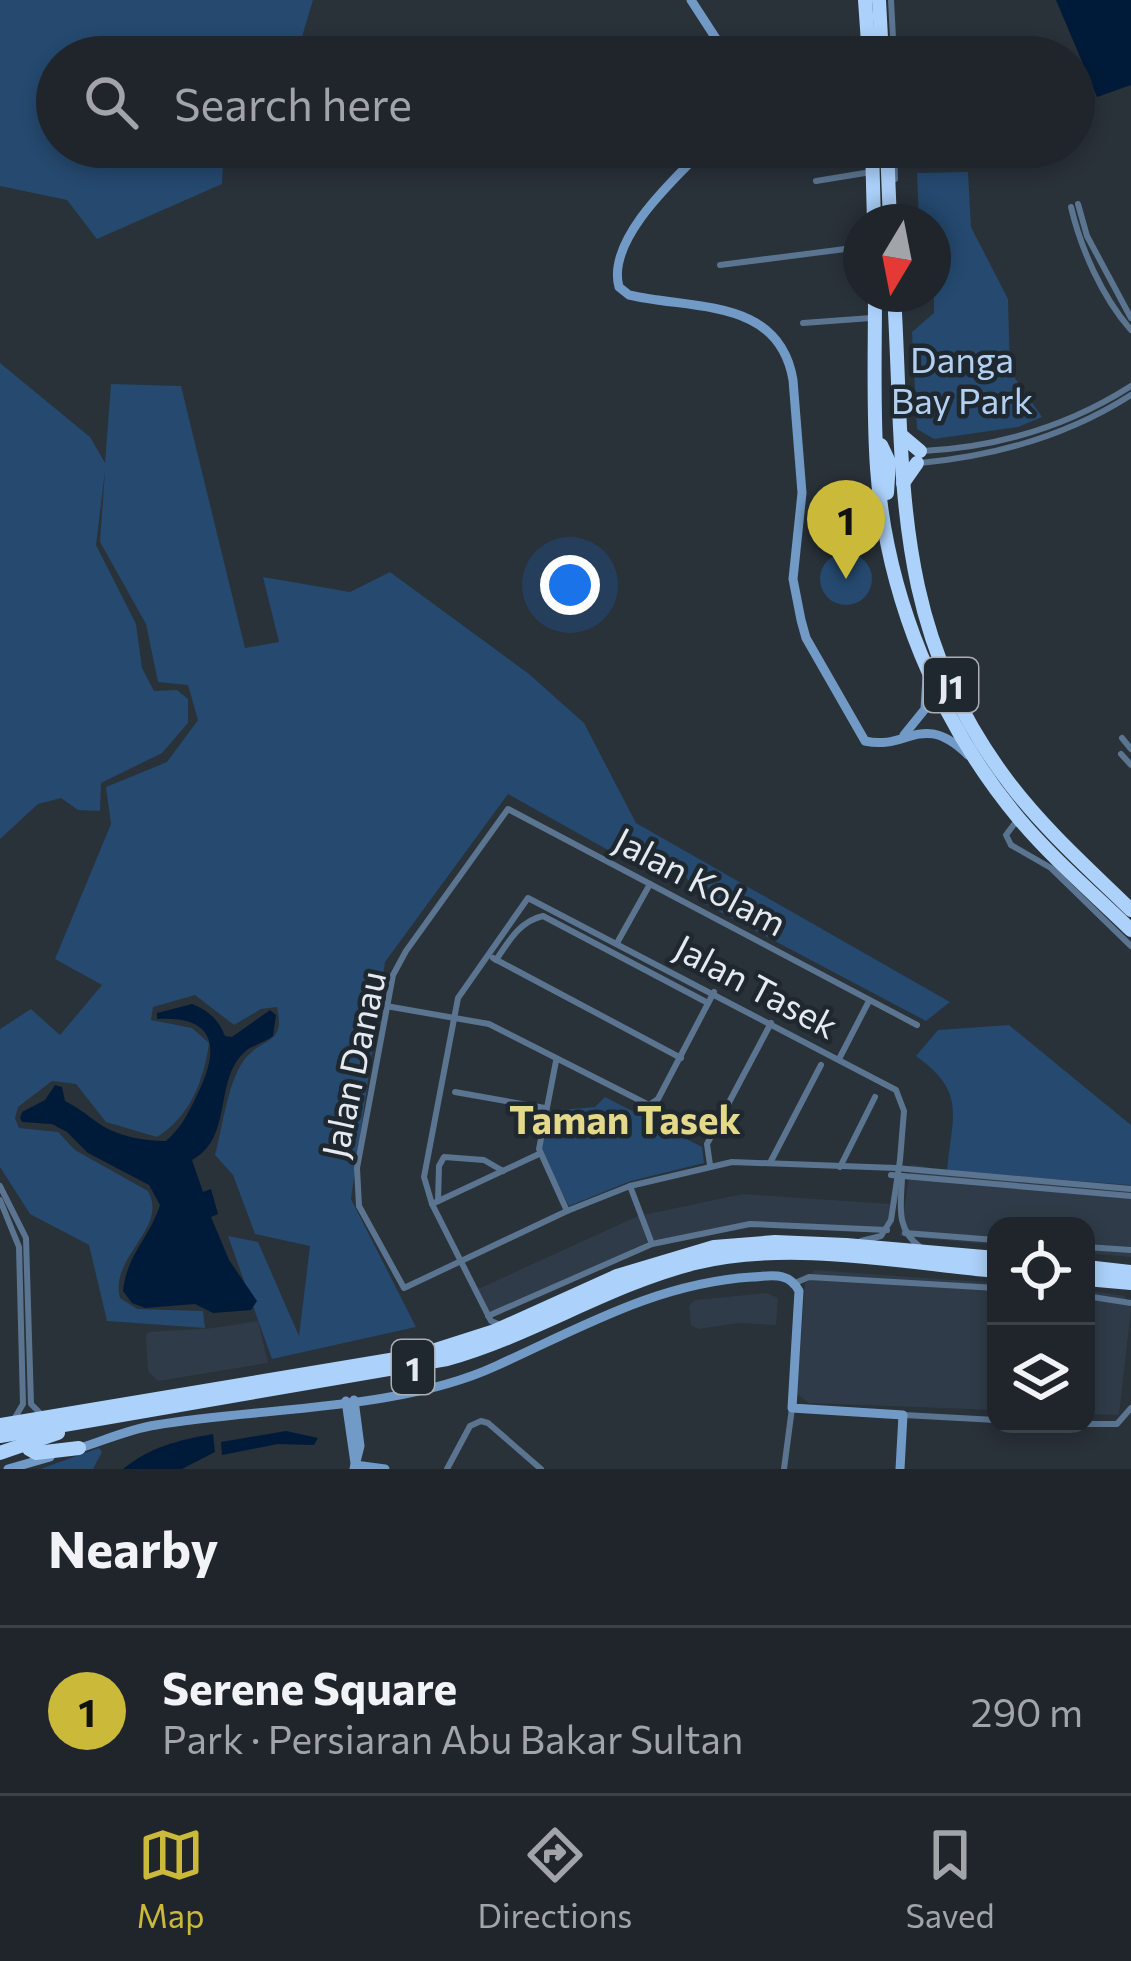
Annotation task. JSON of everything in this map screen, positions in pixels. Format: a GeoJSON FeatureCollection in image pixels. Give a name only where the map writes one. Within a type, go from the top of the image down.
{"type":"FeatureCollection","features":[{"type":"Feature","properties":{"kind":"highway"},"geometry":{"type":"LineString","coordinates":[[865,0],[867,36]]}},
{"type":"Feature","properties":{"kind":"highway"},"geometry":{"type":"LineString","coordinates":[[879,0],[881,36]]}},
{"type":"Feature","properties":{"kind":"highway"},"geometry":{"type":"LineString","coordinates":[[873,168],[874,204]]}},
{"type":"Feature","properties":{"kind":"highway"},"geometry":{"type":"LineString","coordinates":[[891,168],[892,204]]}},
{"type":"Feature","properties":{"kind":"highway","name":"J1"},"geometry":{"type":"LineString","coordinates":[[875,312],[877,466],[889,552],[903,608],[926,665],[985,771],[1019,818],[1131,930]]}},
{"type":"Feature","properties":{"kind":"highway","name":"J1"},"geometry":{"type":"LineString","coordinates":[[895,312],[906,459],[903,483],[913,575],[932,646],[967,717],[1011,786],[1131,910]]}},
{"type":"Feature","properties":{"kind":"highway"},"geometry":{"type":"LineString","coordinates":[[876,383],[881,446],[906,459],[889,552]]}},
{"type":"Feature","properties":{"kind":"highway"},"geometry":{"type":"LineString","coordinates":[[1027,855],[1040,840]]}},
{"type":"Feature","properties":{"kind":"highway","name":"1"},"geometry":{"type":"LineString","coordinates":[[4,1428],[44,1417],[447,1348],[492,1325],[617,1276],[700,1250],[756,1243],[846,1244],[987,1257]]}},
{"type":"Feature","properties":{"kind":"highway","name":"1"},"geometry":{"type":"LineString","coordinates":[[4,1428],[96,1420],[447,1359],[516,1335],[626,1285],[714,1259],[773,1252],[987,1270]]}},
{"type":"Feature","properties":{"kind":"highway"},"geometry":{"type":"LineString","coordinates":[[1095,1269],[1131,1262]]}},
{"type":"Feature","properties":{"kind":"highway"},"geometry":{"type":"LineString","coordinates":[[1095,1271],[1131,1272]]}},
{"type":"Feature","properties":{"kind":"highway"},"geometry":{"type":"LineString","coordinates":[[1095,1274],[1131,1287]]}},
{"type":"Feature","properties":{"kind":"highway"},"geometry":{"type":"LineString","coordinates":[[2,1460],[36,1441],[96,1420]]}},
{"type":"Feature","properties":{"kind":"highway"},"geometry":{"type":"LineString","coordinates":[[36,1441],[29,1448],[36,1453],[79,1448]]}},
{"type":"Feature","properties":{"kind":"highway"},"geometry":{"type":"LineString","coordinates":[[2,1460],[34,1462]]}},
{"type":"Feature","properties":{"kind":"street"},"geometry":{"type":"LineString","coordinates":[[691,0],[714,36]]}},
{"type":"Feature","properties":{"kind":"street"},"geometry":{"type":"LineString","coordinates":[[890,0],[893,36]]}},
{"type":"Feature","properties":{"kind":"street"},"geometry":{"type":"LineString","coordinates":[[688,168],[626,241],[617,264],[619,287],[628,296],[752,317],[782,346],[790,364],[796,408],[802,493],[794,579],[806,638],[859,736],[874,744],[904,735],[944,736],[985,771]]}},
{"type":"Feature","properties":{"kind":"street"},"geometry":{"type":"LineString","coordinates":[[816,181],[873,171]]}},
{"type":"Feature","properties":{"kind":"street"},"geometry":{"type":"LineString","coordinates":[[1074,205],[1078,237],[1130,326]]}},
{"type":"Feature","properties":{"kind":"street"},"geometry":{"type":"LineString","coordinates":[[720,265],[843,249]]}},
{"type":"Feature","properties":{"kind":"street"},"geometry":{"type":"LineString","coordinates":[[803,323],[875,317]]}},
{"type":"Feature","properties":{"kind":"street"},"geometry":{"type":"LineString","coordinates":[[906,459],[1048,429],[1131,390]]}},
{"type":"Feature","properties":{"kind":"street"},"geometry":{"type":"LineString","coordinates":[[904,735],[925,709],[926,665]]}},
{"type":"Feature","properties":{"kind":"street"},"geometry":{"type":"LineString","coordinates":[[1121,738],[1131,749]]}},
{"type":"Feature","properties":{"kind":"street"},"geometry":{"type":"LineString","coordinates":[[1121,754],[1131,765]]}},
{"type":"Feature","properties":{"kind":"street","name":"Jalan Kolam"},"geometry":{"type":"LineString","coordinates":[[508,809],[917,1025]]}},
{"type":"Feature","properties":{"kind":"street","name":"Jalan Danau"},"geometry":{"type":"LineString","coordinates":[[463,1263],[408,1288],[400,1286],[356,1199],[356,1168],[393,975],[508,809]]}},
{"type":"Feature","properties":{"kind":"street"},"geometry":{"type":"LineString","coordinates":[[1019,818],[1006,835],[1011,845],[1051,868],[1131,946]]}},
{"type":"Feature","properties":{"kind":"street"},"geometry":{"type":"LineString","coordinates":[[1011,845],[1022,838],[1040,840]]}},
{"type":"Feature","properties":{"kind":"street"},"geometry":{"type":"LineString","coordinates":[[616,943],[650,884]]}},
{"type":"Feature","properties":{"kind":"street","name":"Jalan Tasek"},"geometry":{"type":"LineString","coordinates":[[486,954],[528,898],[896,1090],[902,1099],[900,1220],[905,1233]]}},
{"type":"Feature","properties":{"kind":"street","name":"Jalan Tasek"},"geometry":{"type":"LineString","coordinates":[[496,960],[515,932],[543,916],[708,1004]]}},
{"type":"Feature","properties":{"kind":"street"},"geometry":{"type":"LineString","coordinates":[[680,1058],[486,954],[458,998],[424,1177],[492,1325],[652,1244],[750,1224],[887,1230]]}},
{"type":"Feature","properties":{"kind":"street"},"geometry":{"type":"LineString","coordinates":[[386,1006],[489,1024],[643,1104],[655,1103],[714,992]]}},
{"type":"Feature","properties":{"kind":"street"},"geometry":{"type":"LineString","coordinates":[[839,1059],[869,1001]]}},
{"type":"Feature","properties":{"kind":"street"},"geometry":{"type":"LineString","coordinates":[[710,1166],[707,1144],[771,1023]]}},
{"type":"Feature","properties":{"kind":"street"},"geometry":{"type":"LineString","coordinates":[[556,1061],[539,1154],[566,1211]]}},
{"type":"Feature","properties":{"kind":"street"},"geometry":{"type":"LineString","coordinates":[[771,1161],[821,1065]]}},
{"type":"Feature","properties":{"kind":"street"},"geometry":{"type":"LineString","coordinates":[[454,1092],[545,1108]]}},
{"type":"Feature","properties":{"kind":"street"},"geometry":{"type":"LineString","coordinates":[[840,1167],[875,1097]]}},
{"type":"Feature","properties":{"kind":"street"},"geometry":{"type":"LineString","coordinates":[[435,1202],[539,1154]]}},
{"type":"Feature","properties":{"kind":"street"},"geometry":{"type":"LineString","coordinates":[[435,1202],[444,1157],[484,1160],[503,1171]]}},
{"type":"Feature","properties":{"kind":"street"},"geometry":{"type":"LineString","coordinates":[[463,1263],[566,1211],[630,1186],[710,1166],[771,1161],[1131,1192]]}},
{"type":"Feature","properties":{"kind":"street","name":"Jalan Tasek"},"geometry":{"type":"LineString","coordinates":[[887,1230],[899,1170]]}},
{"type":"Feature","properties":{"kind":"street"},"geometry":{"type":"LineString","coordinates":[[0,1186],[25,1230],[31,1404],[44,1417]]}},
{"type":"Feature","properties":{"kind":"street"},"geometry":{"type":"LineString","coordinates":[[630,1186],[652,1244]]}},
{"type":"Feature","properties":{"kind":"street"},"geometry":{"type":"LineString","coordinates":[[0,1200],[19,1247],[22,1404],[4,1428]]}},
{"type":"Feature","properties":{"kind":"street"},"geometry":{"type":"LineString","coordinates":[[846,1244],[881,1236],[887,1230]]}},
{"type":"Feature","properties":{"kind":"street"},"geometry":{"type":"LineString","coordinates":[[905,1233],[987,1239]]}},
{"type":"Feature","properties":{"kind":"street"},"geometry":{"type":"LineString","coordinates":[[905,1233],[934,1252]]}},
{"type":"Feature","properties":{"kind":"street"},"geometry":{"type":"LineString","coordinates":[[1095,1247],[1131,1250]]}},
{"type":"Feature","properties":{"kind":"street"},"geometry":{"type":"LineString","coordinates":[[34,1462],[151,1426],[350,1400],[464,1379],[650,1296],[729,1279],[781,1275],[795,1282],[799,1291],[784,1469]]}},
{"type":"Feature","properties":{"kind":"street"},"geometry":{"type":"LineString","coordinates":[[795,1282],[808,1277],[987,1287]]}},
{"type":"Feature","properties":{"kind":"street"},"geometry":{"type":"LineString","coordinates":[[1095,1297],[1131,1303]]}},
{"type":"Feature","properties":{"kind":"street"},"geometry":{"type":"LineString","coordinates":[[350,1400],[359,1446],[355,1466]]}},
{"type":"Feature","properties":{"kind":"street"},"geometry":{"type":"LineString","coordinates":[[350,1400],[355,1466]]}},
{"type":"Feature","properties":{"kind":"street"},"geometry":{"type":"LineString","coordinates":[[1095,1424],[1117,1424],[1131,1408]]}},
{"type":"Feature","properties":{"kind":"street"},"geometry":{"type":"LineString","coordinates":[[791,1412],[987,1420]]}},
{"type":"Feature","properties":{"kind":"street"},"geometry":{"type":"LineString","coordinates":[[901,1468],[903,1415]]}},
{"type":"Feature","properties":{"kind":"street"},"geometry":{"type":"LineString","coordinates":[[447,1469],[470,1426],[478,1421],[488,1423],[541,1469]]}},
{"type":"Feature","properties":{"kind":"street"},"geometry":{"type":"LineString","coordinates":[[359,1446],[376,1468]]}},
{"type":"Feature","properties":{"kind":"street"},"geometry":{"type":"LineString","coordinates":[[355,1466],[376,1468]]}},
{"type":"Feature","properties":{"kind":"shaded area"},"geometry":{"type":"Polygon","coordinates":[[[1056,0],[1131,0],[1131,85],[1097,97],[1095,36],[1071,36],[1056,0]]]}},
{"type":"Feature","properties":{"kind":"shaded area"},"geometry":{"type":"Polygon","coordinates":[[[192,1004],[212,1016],[225,1036],[232,1037],[270,1010],[276,1015],[273,1036],[236,1062],[214,1137],[192,1160],[203,1192],[211,1189],[218,1214],[211,1217],[229,1260],[257,1301],[251,1310],[213,1313],[195,1304],[145,1308],[132,1303],[123,1291],[125,1278],[160,1205],[149,1185],[88,1153],[52,1124],[20,1118],[22,1112],[45,1100],[55,1085],[62,1087],[65,1101],[105,1128],[166,1141],[195,1100],[210,1049],[202,1029],[177,1019],[157,1019],[157,1013],[192,1004]]]}},
{"type":"Feature","properties":{"kind":"shaded area"},"geometry":{"type":"Polygon","coordinates":[[[911,1164],[1131,1185],[1131,1257],[1095,1254],[1095,1217],[987,1217],[987,1244],[900,1236],[911,1164]]]}},
{"type":"Feature","properties":{"kind":"shaded area"},"geometry":{"type":"Polygon","coordinates":[[[743,1194],[890,1204],[888,1225],[749,1222],[648,1242],[490,1313],[478,1289],[638,1216],[743,1194]]]}},
{"type":"Feature","properties":{"kind":"shaded area"},"geometry":{"type":"Polygon","coordinates":[[[814,1270],[987,1282],[987,1410],[809,1403],[797,1394],[805,1284],[814,1270]]]}},
{"type":"Feature","properties":{"kind":"shaded area"},"geometry":{"type":"Polygon","coordinates":[[[1095,1291],[1125,1296],[1131,1309],[1119,1415],[1095,1414],[1095,1291]]]}},
{"type":"Feature","properties":{"kind":"shaded area"},"geometry":{"type":"Polygon","coordinates":[[[767,1293],[778,1298],[776,1325],[738,1323],[698,1329],[691,1325],[689,1306],[695,1300],[767,1293]]]}},
{"type":"Feature","properties":{"kind":"shaded area"},"geometry":{"type":"Polygon","coordinates":[[[258,1321],[268,1363],[158,1381],[148,1371],[149,1332],[258,1321]]]}},
{"type":"Feature","properties":{"kind":"shaded area"},"geometry":{"type":"Polygon","coordinates":[[[286,1431],[318,1438],[314,1445],[278,1444],[222,1455],[221,1442],[286,1431]]]}},
{"type":"Feature","properties":{"kind":"shaded area"},"geometry":{"type":"Polygon","coordinates":[[[213,1434],[215,1452],[182,1469],[123,1469],[165,1446],[213,1434]]]}},
{"type":"Feature","properties":{"kind":"green space"},"geometry":{"type":"Polygon","coordinates":[[[0,0],[313,0],[302,36],[36,36],[36,168],[223,168],[222,184],[97,239],[67,200],[0,186],[0,0]]]}},
{"type":"Feature","properties":{"kind":"green space","name":"Danga Bay Park"},"geometry":{"type":"Polygon","coordinates":[[[968,172],[971,227],[1008,299],[1010,371],[1042,417],[1018,427],[934,439],[917,429],[912,332],[934,312],[951,312],[951,204],[918,204],[917,173],[968,172]]]}},
{"type":"Feature","properties":{"kind":"green space"},"geometry":{"type":"Polygon","coordinates":[[[0,363],[90,437],[105,463],[111,384],[181,386],[245,648],[279,642],[263,577],[350,592],[390,572],[529,674],[584,723],[636,823],[950,1002],[926,1021],[707,905],[678,867],[655,856],[647,872],[508,794],[385,962],[351,1199],[416,1327],[272,1359],[228,1236],[258,1242],[299,1336],[310,1246],[255,1234],[233,1175],[215,1155],[233,1081],[251,1052],[275,1035],[277,1007],[261,1009],[234,1025],[195,995],[153,1007],[151,1020],[192,1028],[209,1043],[194,1096],[169,1129],[157,1137],[106,1122],[76,1084],[52,1081],[18,1107],[15,1118],[19,1128],[58,1132],[75,1150],[148,1191],[151,1218],[123,1269],[120,1298],[137,1309],[203,1311],[205,1328],[107,1321],[89,1245],[30,1214],[0,1167],[0,1029],[31,1009],[60,1035],[102,985],[55,959],[111,824],[106,787],[167,762],[198,720],[188,685],[158,682],[146,624],[100,542],[105,471],[96,545],[136,624],[142,668],[154,691],[177,690],[188,699],[188,723],[162,753],[101,783],[100,811],[78,810],[61,798],[38,804],[0,839],[0,363]]]}},
{"type":"Feature","properties":{"kind":"green space"},"geometry":{"type":"Polygon","coordinates":[[[846,553],[865,560],[872,579],[865,598],[846,605],[827,598],[820,579],[827,560],[846,553]]]}},
{"type":"Feature","properties":{"kind":"green space"},"geometry":{"type":"Polygon","coordinates":[[[1009,1025],[1131,1125],[1131,1185],[947,1171],[953,1119],[950,1094],[916,1056],[938,1030],[1009,1025]]]}},
{"type":"Feature","properties":{"kind":"green space"},"geometry":{"type":"Polygon","coordinates":[[[605,1097],[702,1147],[704,1163],[631,1181],[569,1206],[541,1151],[549,1111],[595,1107],[605,1097]]]}},
{"type":"Feature","properties":{"kind":"green space"},"geometry":{"type":"Polygon","coordinates":[[[99,1448],[102,1452],[93,1469],[40,1469],[99,1448]]]}},
{"type":"Feature","properties":{"kind":"place","name":"Serene Square"},"geometry":{"type":"Point","coordinates":[846,579]}},
{"type":"Feature","properties":{"kind":"district","name":"Taman Tasek"},"geometry":{"type":"Point","coordinates":[625,1118]}}]}
